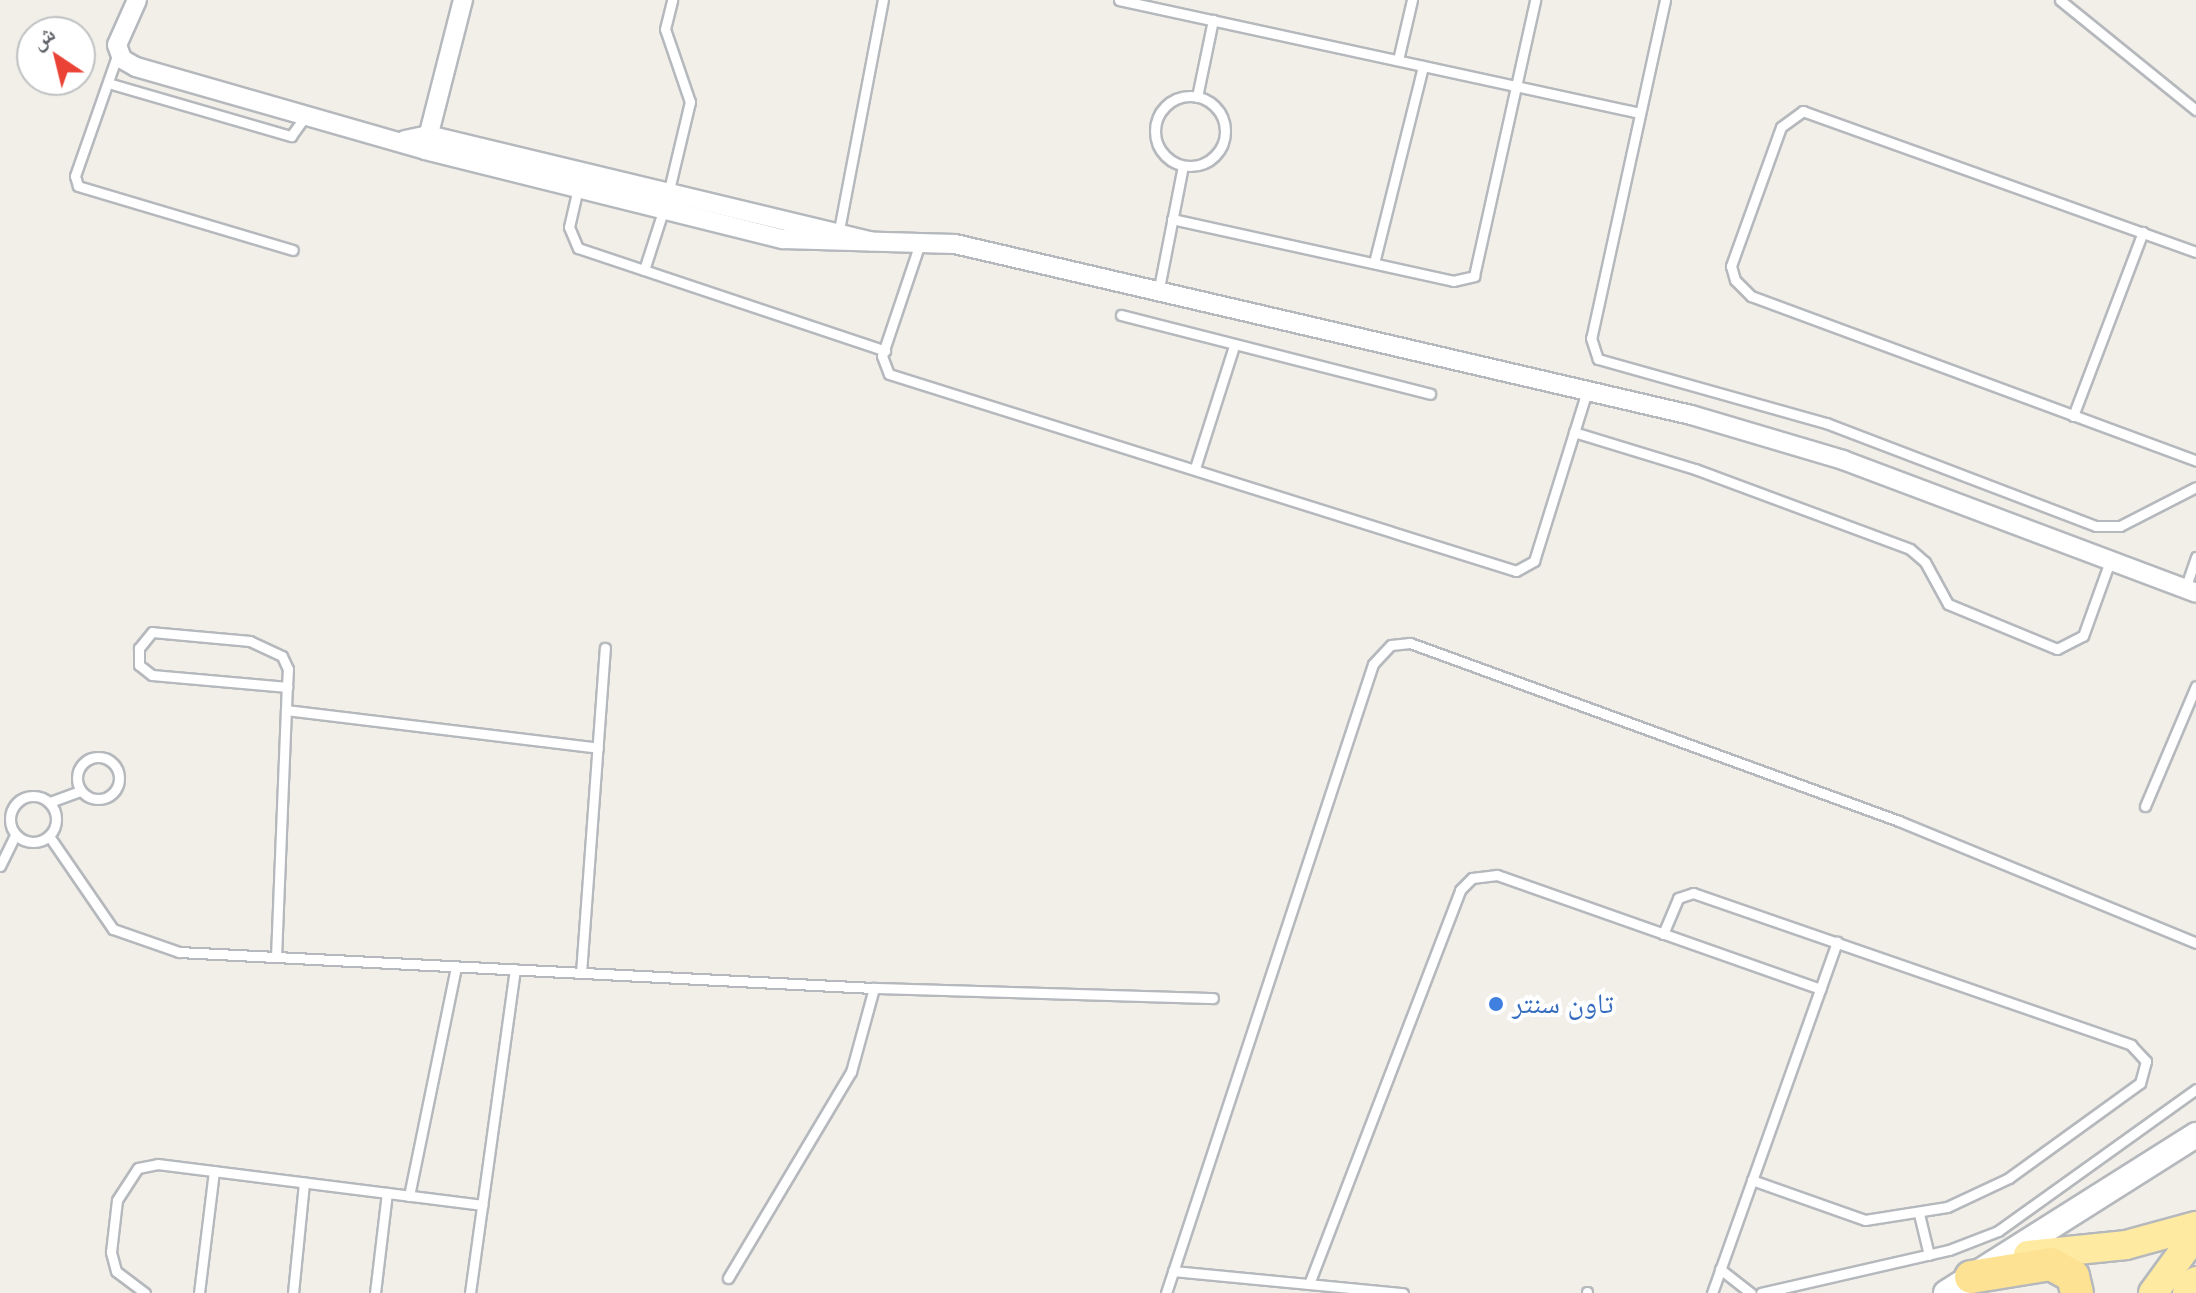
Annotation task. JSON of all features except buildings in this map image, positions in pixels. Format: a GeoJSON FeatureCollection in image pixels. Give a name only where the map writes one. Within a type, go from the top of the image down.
{"type":"FeatureCollection","features":[{"type":"Feature","properties":{"kind":"highway"},"geometry":{"type":"LineString","coordinates":[[2006,1255],[2086,1251],[2196,1226]]}},
{"type":"Feature","properties":{"kind":"highway"},"geometry":{"type":"LineString","coordinates":[[2153,1293],[2196,1234]]}},
{"type":"Feature","properties":{"kind":"highway"},"geometry":{"type":"LineString","coordinates":[[1958,1285],[2051,1264],[2073,1276],[2077,1293]]}},
{"type":"Feature","properties":{"kind":"highway"},"geometry":{"type":"LineString","coordinates":[[2187,1293],[2196,1281]]}},
{"type":"Feature","properties":{"kind":"main road"},"geometry":{"type":"LineString","coordinates":[[1958,1285],[2196,1135]]}},
{"type":"Feature","properties":{"kind":"street"},"geometry":{"type":"LineString","coordinates":[[137,0],[118,53],[128,65],[405,140],[426,142],[666,201],[783,239],[921,240],[1159,288],[1588,390],[1783,440],[2190,591]]}},
{"type":"Feature","properties":{"kind":"street"},"geometry":{"type":"LineString","coordinates":[[426,142],[463,0]]}},
{"type":"Feature","properties":{"kind":"street"},"geometry":{"type":"LineString","coordinates":[[426,142],[578,188],[839,230],[871,241]]}},
{"type":"Feature","properties":{"kind":"lane"},"geometry":{"type":"LineString","coordinates":[[644,270],[666,201],[690,102],[665,29],[672,0]]}},
{"type":"Feature","properties":{"kind":"lane"},"geometry":{"type":"LineString","coordinates":[[839,230],[883,0]]}},
{"type":"Feature","properties":{"kind":"lane"},"geometry":{"type":"LineString","coordinates":[[1119,0],[1640,113]]}},
{"type":"Feature","properties":{"kind":"lane"},"geometry":{"type":"LineString","coordinates":[[1398,60],[1412,0]]}},
{"type":"Feature","properties":{"kind":"lane"},"geometry":{"type":"LineString","coordinates":[[1172,219],[1453,281],[1474,276],[1535,0]]}},
{"type":"Feature","properties":{"kind":"lane"},"geometry":{"type":"LineString","coordinates":[[1665,0],[1591,338],[1598,359],[1837,427],[2096,526],[2120,526],[2196,487]]}},
{"type":"Feature","properties":{"kind":"lane"},"geometry":{"type":"LineString","coordinates":[[2060,0],[2196,110]]}},
{"type":"Feature","properties":{"kind":"lane"},"geometry":{"type":"LineString","coordinates":[[1197,97],[1213,20]]}},
{"type":"Feature","properties":{"kind":"lane"},"geometry":{"type":"LineString","coordinates":[[118,53],[75,176],[78,186],[293,250]]}},
{"type":"Feature","properties":{"kind":"lane"},"geometry":{"type":"LineString","coordinates":[[1374,263],[1423,66]]}},
{"type":"Feature","properties":{"kind":"lane"},"geometry":{"type":"LineString","coordinates":[[108,83],[291,136],[307,114]]}},
{"type":"Feature","properties":{"kind":"lane"},"geometry":{"type":"LineString","coordinates":[[1197,97],[1221,114],[1226,133],[1211,159],[1183,166],[1159,149],[1155,129],[1169,103],[1197,97]]}},
{"type":"Feature","properties":{"kind":"lane"},"geometry":{"type":"LineString","coordinates":[[2196,252],[1817,112],[1797,112],[1781,127],[1732,258],[1739,287],[2196,461]]}},
{"type":"Feature","properties":{"kind":"lane"},"geometry":{"type":"LineString","coordinates":[[1159,288],[1183,166]]}},
{"type":"Feature","properties":{"kind":"lane"},"geometry":{"type":"LineString","coordinates":[[578,188],[571,239],[578,248],[885,351]]}},
{"type":"Feature","properties":{"kind":"lane"},"geometry":{"type":"LineString","coordinates":[[2073,416],[2143,232]]}},
{"type":"Feature","properties":{"kind":"lane"},"geometry":{"type":"LineString","coordinates":[[921,240],[885,351],[884,369],[894,376],[1521,571],[1534,561],[1588,390]]}},
{"type":"Feature","properties":{"kind":"lane"},"geometry":{"type":"LineString","coordinates":[[1121,315],[1430,394]]}},
{"type":"Feature","properties":{"kind":"lane"},"geometry":{"type":"LineString","coordinates":[[1195,468],[1234,346]]}},
{"type":"Feature","properties":{"kind":"lane"},"geometry":{"type":"LineString","coordinates":[[1574,432],[1695,469],[1910,549],[1925,562],[1948,604],[2057,649],[2083,636],[2110,561]]}},
{"type":"Feature","properties":{"kind":"lane"},"geometry":{"type":"LineString","coordinates":[[2190,591],[2196,557]]}},
{"type":"Feature","properties":{"kind":"lane"},"geometry":{"type":"LineString","coordinates":[[276,957],[288,669],[271,646],[152,632],[139,648],[139,665],[152,675],[287,687]]}},
{"type":"Feature","properties":{"kind":"lane"},"geometry":{"type":"LineString","coordinates":[[1166,1293],[1373,664],[1397,643],[1899,821],[2196,943]]}},
{"type":"Feature","properties":{"kind":"lane"},"geometry":{"type":"LineString","coordinates":[[581,973],[605,648]]}},
{"type":"Feature","properties":{"kind":"lane"},"geometry":{"type":"LineString","coordinates":[[2145,806],[2196,686]]}},
{"type":"Feature","properties":{"kind":"lane"},"geometry":{"type":"LineString","coordinates":[[286,710],[598,748]]}},
{"type":"Feature","properties":{"kind":"lane"},"geometry":{"type":"LineString","coordinates":[[50,802],[56,825],[49,836],[38,842],[15,835],[9,824],[16,801],[27,795],[50,802],[80,791],[106,797],[118,783],[115,765],[98,756],[81,764],[80,791]]}},
{"type":"Feature","properties":{"kind":"lane"},"geometry":{"type":"LineString","coordinates":[[0,866],[15,835]]}},
{"type":"Feature","properties":{"kind":"lane"},"geometry":{"type":"LineString","coordinates":[[49,836],[113,929],[179,952],[874,988],[1213,998]]}},
{"type":"Feature","properties":{"kind":"lane"},"geometry":{"type":"LineString","coordinates":[[1309,1284],[1465,884],[1497,875],[1820,989]]}},
{"type":"Feature","properties":{"kind":"lane"},"geometry":{"type":"LineString","coordinates":[[1663,934],[1678,898],[1693,893],[2131,1045],[2146,1061],[2140,1083],[2009,1178],[1919,1214],[1865,1220],[1752,1180]]}},
{"type":"Feature","properties":{"kind":"lane"},"geometry":{"type":"LineString","coordinates":[[1712,1293],[1837,942]]}},
{"type":"Feature","properties":{"kind":"lane"},"geometry":{"type":"LineString","coordinates":[[409,1196],[456,967]]}},
{"type":"Feature","properties":{"kind":"lane"},"geometry":{"type":"LineString","coordinates":[[470,1293],[515,969]]}},
{"type":"Feature","properties":{"kind":"lane"},"geometry":{"type":"LineString","coordinates":[[728,1278],[851,1072],[874,988]]}},
{"type":"Feature","properties":{"kind":"lane"},"geometry":{"type":"LineString","coordinates":[[1761,1293],[1929,1255],[1998,1231],[2196,1089]]}},
{"type":"Feature","properties":{"kind":"lane"},"geometry":{"type":"LineString","coordinates":[[145,1293],[116,1271],[111,1252],[125,1181],[138,1168],[158,1164],[482,1205]]}},
{"type":"Feature","properties":{"kind":"lane"},"geometry":{"type":"LineString","coordinates":[[199,1293],[214,1171]]}},
{"type":"Feature","properties":{"kind":"lane"},"geometry":{"type":"LineString","coordinates":[[293,1293],[304,1183]]}},
{"type":"Feature","properties":{"kind":"lane"},"geometry":{"type":"LineString","coordinates":[[375,1293],[387,1193]]}},
{"type":"Feature","properties":{"kind":"lane"},"geometry":{"type":"LineString","coordinates":[[1919,1214],[1929,1255]]}},
{"type":"Feature","properties":{"kind":"lane"},"geometry":{"type":"LineString","coordinates":[[1720,1269],[1751,1293]]}},
{"type":"Feature","properties":{"kind":"lane"},"geometry":{"type":"LineString","coordinates":[[1173,1271],[1403,1293]]}},
{"type":"Feature","properties":{"kind":"place","name":"تاون سنتر"},"geometry":{"type":"Point","coordinates":[1496,1004]}}]}
